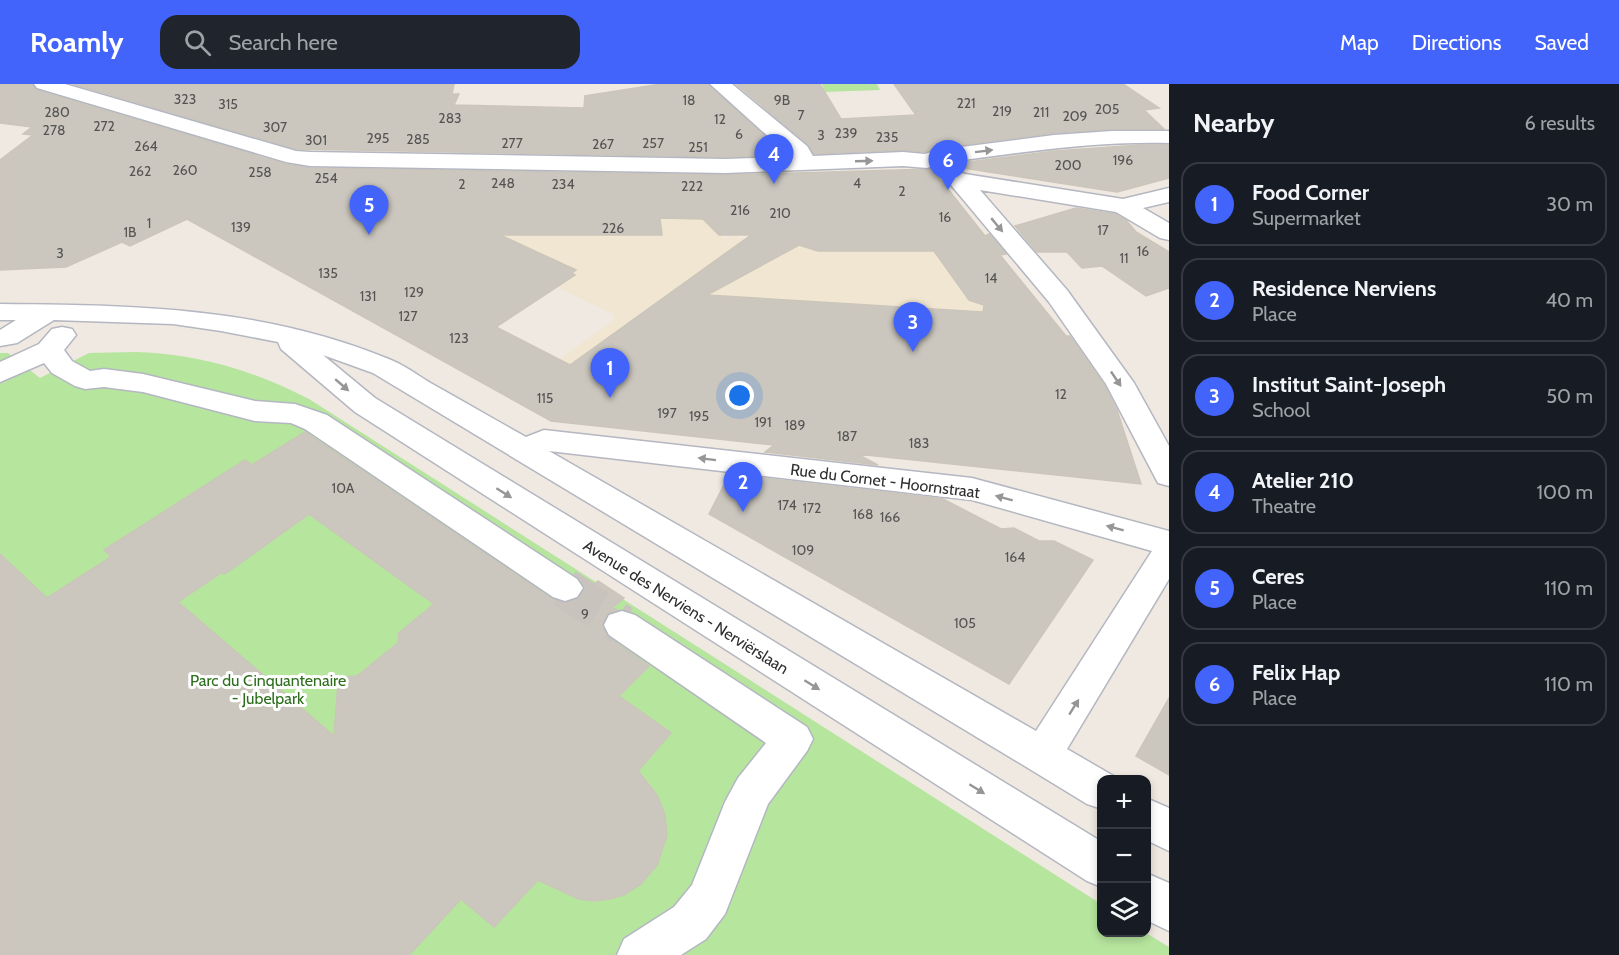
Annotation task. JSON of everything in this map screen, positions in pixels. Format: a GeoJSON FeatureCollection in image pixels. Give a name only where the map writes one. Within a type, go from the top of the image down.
{"type":"FeatureCollection","features":[{"type":"Feature","properties":{"kind":"street"},"geometry":{"type":"LineString","coordinates":[[44,84],[294,157],[310,159],[725,166],[903,159],[927,161],[938,157],[1037,144],[1112,138],[1169,137]]}},
{"type":"Feature","properties":{"kind":"street"},"geometry":{"type":"LineString","coordinates":[[720,84],[799,151],[806,163]]}},
{"type":"Feature","properties":{"kind":"street"},"geometry":{"type":"LineString","coordinates":[[927,161],[959,180],[1058,296],[1120,383],[1169,474]]}},
{"type":"Feature","properties":{"kind":"street"},"geometry":{"type":"LineString","coordinates":[[959,180],[1123,206],[1169,233]]}},
{"type":"Feature","properties":{"kind":"street"},"geometry":{"type":"LineString","coordinates":[[1123,206],[1169,195]]}},
{"type":"Feature","properties":{"kind":"street","name":"Avenue des Nerviens - Nerviërslaan"},"geometry":{"type":"LineString","coordinates":[[0,312],[85,313],[195,319],[280,334],[383,367],[1097,789]]}},
{"type":"Feature","properties":{"kind":"street"},"geometry":{"type":"LineString","coordinates":[[0,338],[7,338],[48,313]]}},
{"type":"Feature","properties":{"kind":"street"},"geometry":{"type":"LineString","coordinates":[[0,373],[49,350],[52,344],[85,313]]}},
{"type":"Feature","properties":{"kind":"street","name":"Avenue des Nerviens - Nerviërslaan"},"geometry":{"type":"LineString","coordinates":[[280,334],[374,411],[1097,863]]}},
{"type":"Feature","properties":{"kind":"street"},"geometry":{"type":"LineString","coordinates":[[49,350],[62,367],[85,380],[104,378],[143,383],[255,411],[295,414],[316,422],[565,588]]}},
{"type":"Feature","properties":{"kind":"street","name":"Rue du Cornet - Hoornstraat"},"geometry":{"type":"LineString","coordinates":[[526,450],[544,440],[972,489],[1169,543]]}},
{"type":"Feature","properties":{"kind":"street"},"geometry":{"type":"LineString","coordinates":[[1042,756],[1152,576],[1169,553]]}},
{"type":"Feature","properties":{"kind":"street"},"geometry":{"type":"LineString","coordinates":[[621,625],[793,739],[753,791],[740,816],[709,899],[681,930],[640,955]]}},
{"type":"Feature","properties":{"kind":"street"},"geometry":{"type":"LineString","coordinates":[[1151,820],[1169,831]]}},
{"type":"Feature","properties":{"kind":"street"},"geometry":{"type":"LineString","coordinates":[[1151,897],[1169,909]]}},
{"type":"Feature","properties":{"kind":"shaded area"},"geometry":{"type":"Polygon","coordinates":[[[569,172],[657,173],[660,217],[707,219],[724,239],[737,234],[738,238],[772,239],[799,245],[916,246],[988,240],[1067,338],[1126,439],[1141,484],[959,465],[951,416],[719,330],[717,295],[711,293],[641,344],[642,353],[551,421],[507,397],[614,320],[613,314],[473,247],[567,198],[569,172]]]}},
{"type":"Feature","properties":{"kind":"green space"},"geometry":{"type":"Polygon","coordinates":[[[822,84],[877,84],[880,90],[825,92],[822,84]]]}},
{"type":"Feature","properties":{"kind":"green space","name":"Parc du Cinquantenaire - Jubelpark"},"geometry":{"type":"Polygon","coordinates":[[[0,353],[8,353],[40,378],[89,353],[159,353],[203,360],[246,372],[309,399],[1097,901],[1097,937],[1151,936],[1169,947],[1169,955],[0,955],[0,353]]]}},
{"type":"Feature","properties":{"kind":"building"},"geometry":{"type":"Polygon","coordinates":[[[0,84],[32,84],[36,90],[285,164],[310,168],[725,175],[932,169],[985,236],[989,234],[1006,254],[1000,255],[1066,336],[1070,336],[1104,385],[1117,410],[1141,484],[857,454],[878,465],[765,452],[774,445],[551,421],[187,219],[130,246],[122,242],[66,267],[0,270],[0,160],[33,135],[23,134],[32,127],[0,123],[0,84]],[[660,218],[662,235],[500,235],[576,270],[572,273],[575,275],[496,327],[570,365],[751,235],[719,235],[703,219],[660,218]],[[799,245],[707,295],[983,312],[984,305],[969,300],[934,251],[818,251],[799,245]]]}},
{"type":"Feature","properties":{"kind":"building"},"geometry":{"type":"Polygon","coordinates":[[[73,84],[454,84],[452,94],[459,94],[454,105],[584,108],[585,96],[661,84],[708,84],[785,155],[725,157],[296,149],[73,84]]]}},
{"type":"Feature","properties":{"kind":"building"},"geometry":{"type":"Polygon","coordinates":[[[736,84],[820,84],[841,119],[916,115],[894,84],[1123,84],[1159,108],[1144,110],[1164,129],[1112,129],[1054,133],[938,148],[925,152],[903,150],[814,154],[808,144],[736,84]]]}},
{"type":"Feature","properties":{"kind":"building"},"geometry":{"type":"Polygon","coordinates":[[[1169,145],[1169,178],[1117,192],[944,165],[1055,151],[1169,145]]]}},
{"type":"Feature","properties":{"kind":"building"},"geometry":{"type":"Polygon","coordinates":[[[1076,208],[1115,214],[1126,220],[1136,232],[1169,252],[1169,288],[1146,296],[1102,266],[1082,268],[1067,252],[1037,252],[1015,226],[1076,208]]]}},
{"type":"Feature","properties":{"kind":"building"},"geometry":{"type":"Polygon","coordinates":[[[305,432],[552,599],[564,603],[578,599],[585,589],[583,584],[590,588],[598,581],[624,598],[612,608],[617,610],[607,614],[602,626],[608,637],[649,666],[619,696],[671,733],[638,771],[657,795],[665,815],[667,836],[657,865],[641,884],[624,895],[594,901],[579,899],[538,880],[494,927],[461,899],[409,955],[0,955],[0,554],[47,598],[111,557],[104,550],[245,460],[252,465],[305,432]],[[309,514],[225,574],[221,573],[178,602],[334,736],[338,683],[345,677],[357,676],[398,643],[399,633],[434,604],[309,514]]]}},
{"type":"Feature","properties":{"kind":"building"},"geometry":{"type":"Polygon","coordinates":[[[735,475],[943,499],[1001,529],[1014,528],[1039,541],[1054,541],[1093,560],[1009,684],[709,514],[725,483],[735,475]]]}},
{"type":"Feature","properties":{"kind":"building"},"geometry":{"type":"Polygon","coordinates":[[[1169,698],[1169,775],[1136,756],[1169,698]]]}},
{"type":"Feature","properties":{"kind":"tunnel"},"geometry":{"type":"LineString","coordinates":[[565,588],[622,625]]}},
{"type":"Feature","properties":{"kind":"place","name":"Atelier 210"},"geometry":{"type":"Point","coordinates":[774,184]}},
{"type":"Feature","properties":{"kind":"place","name":"Felix Hap"},"geometry":{"type":"Point","coordinates":[948,190]}},
{"type":"Feature","properties":{"kind":"place","name":"Ceres"},"geometry":{"type":"Point","coordinates":[369,235]}},
{"type":"Feature","properties":{"kind":"place","name":"Institut Saint-Joseph"},"geometry":{"type":"Point","coordinates":[913,352]}},
{"type":"Feature","properties":{"kind":"place","name":"Food Corner"},"geometry":{"type":"Point","coordinates":[610,398]}},
{"type":"Feature","properties":{"kind":"place","name":"Residence Nerviens"},"geometry":{"type":"Point","coordinates":[743,512]}}]}
